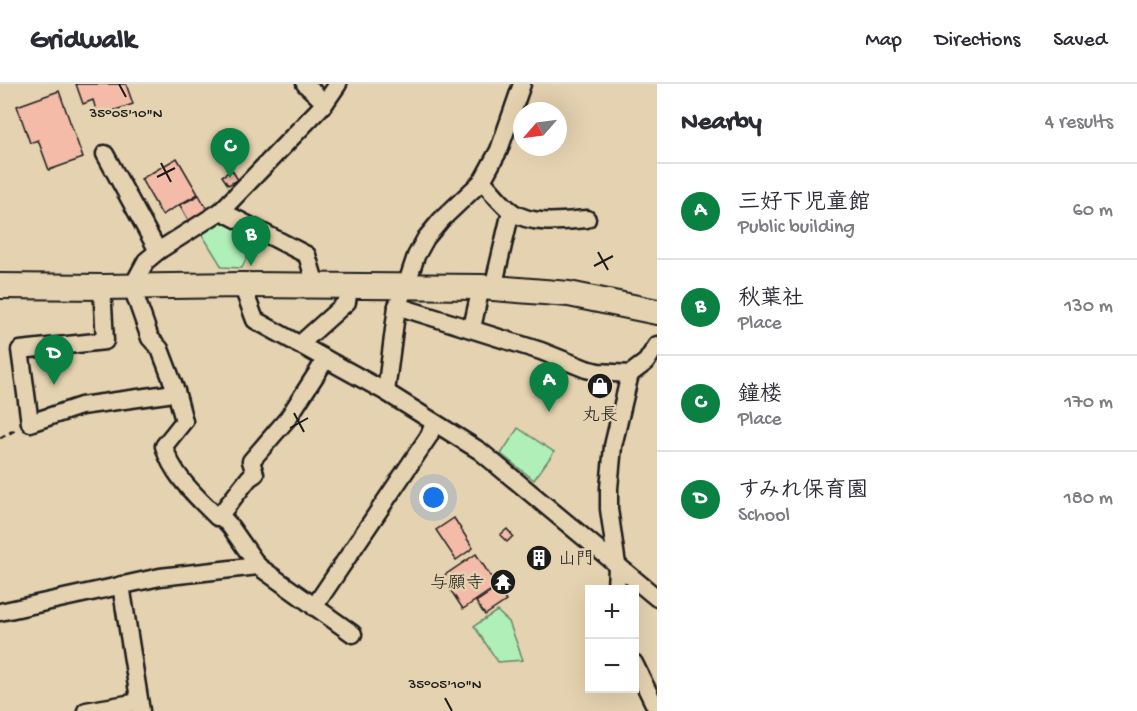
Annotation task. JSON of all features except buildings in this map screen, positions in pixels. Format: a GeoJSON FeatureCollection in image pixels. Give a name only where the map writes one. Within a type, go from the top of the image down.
{"type":"FeatureCollection","features":[{"type":"Feature","properties":{"kind":"street"},"geometry":{"type":"LineString","coordinates":[[305,84],[325,103]]}},
{"type":"Feature","properties":{"kind":"street"},"geometry":{"type":"LineString","coordinates":[[326,359],[288,418],[251,461],[255,474],[249,478],[217,517],[186,486],[167,458],[164,446],[184,421],[176,391],[160,349],[150,338],[132,287],[146,261],[221,211],[325,103],[338,84]]}},
{"type":"Feature","properties":{"kind":"street"},"geometry":{"type":"LineString","coordinates":[[386,392],[401,296],[416,256],[426,238],[441,220],[482,181],[499,150],[522,84]]}},
{"type":"Feature","properties":{"kind":"street"},"geometry":{"type":"LineString","coordinates":[[105,154],[158,251]]}},
{"type":"Feature","properties":{"kind":"street"},"geometry":{"type":"LineString","coordinates":[[482,181],[511,211],[525,218],[551,222],[587,219]]}},
{"type":"Feature","properties":{"kind":"street"},"geometry":{"type":"LineString","coordinates":[[221,211],[307,255],[316,285]]}},
{"type":"Feature","properties":{"kind":"street"},"geometry":{"type":"LineString","coordinates":[[472,328],[511,211]]}},
{"type":"Feature","properties":{"kind":"street"},"geometry":{"type":"LineString","coordinates":[[242,285],[255,320],[386,392],[480,451],[617,565],[655,593]]}},
{"type":"Feature","properties":{"kind":"street"},"geometry":{"type":"LineString","coordinates":[[0,286],[316,285],[349,287],[401,296],[472,328],[541,351],[585,369],[630,374]]}},
{"type":"Feature","properties":{"kind":"street"},"geometry":{"type":"LineString","coordinates":[[102,287],[105,341],[20,350],[30,423],[81,406],[176,391]]}},
{"type":"Feature","properties":{"kind":"street"},"geometry":{"type":"LineString","coordinates":[[299,345],[347,302],[349,287]]}},
{"type":"Feature","properties":{"kind":"street"},"geometry":{"type":"LineString","coordinates":[[401,296],[487,288],[569,294],[657,312]]}},
{"type":"Feature","properties":{"kind":"street"},"geometry":{"type":"LineString","coordinates":[[616,585],[617,565],[609,509],[613,446],[630,374],[646,362],[657,345]]}},
{"type":"Feature","properties":{"kind":"street"},"geometry":{"type":"LineString","coordinates":[[314,607],[429,436],[434,423]]}},
{"type":"Feature","properties":{"kind":"street"},"geometry":{"type":"LineString","coordinates":[[220,515],[258,566],[353,634]]}},
{"type":"Feature","properties":{"kind":"street"},"geometry":{"type":"LineString","coordinates":[[0,612],[121,585],[198,571],[258,566]]}},
{"type":"Feature","properties":{"kind":"street"},"geometry":{"type":"LineString","coordinates":[[86,711],[140,706],[121,585]]}},
{"type":"Feature","properties":{"kind":"street"},"geometry":{"type":"LineString","coordinates":[[639,673],[657,710]]}},
{"type":"Feature","properties":{"kind":"green space"},"geometry":{"type":"Polygon","coordinates":[[[226,217],[257,235],[242,268],[222,267],[200,231],[226,217]]]}},
{"type":"Feature","properties":{"kind":"green space"},"geometry":{"type":"Polygon","coordinates":[[[518,428],[554,452],[534,480],[501,454],[518,428]]]}},
{"type":"Feature","properties":{"kind":"green space"},"geometry":{"type":"Polygon","coordinates":[[[497,611],[509,622],[523,660],[498,662],[474,626],[497,611]]]}},
{"type":"Feature","properties":{"kind":"place","name":"鐘楼"},"geometry":{"type":"Point","coordinates":[230,178]}},
{"type":"Feature","properties":{"kind":"place","name":"秋葉社"},"geometry":{"type":"Point","coordinates":[251,266]}},
{"type":"Feature","properties":{"kind":"place","name":"すみれ保育園"},"geometry":{"type":"Point","coordinates":[54,385]}},
{"type":"Feature","properties":{"kind":"place","name":"丸長"},"geometry":{"type":"Point","coordinates":[600,386]}},
{"type":"Feature","properties":{"kind":"place","name":"三好下児童館"},"geometry":{"type":"Point","coordinates":[549,412]}},
{"type":"Feature","properties":{"kind":"place","name":"山門"},"geometry":{"type":"Point","coordinates":[539,558]}},
{"type":"Feature","properties":{"kind":"place","name":"与願寺"},"geometry":{"type":"Point","coordinates":[503,582]}}]}
